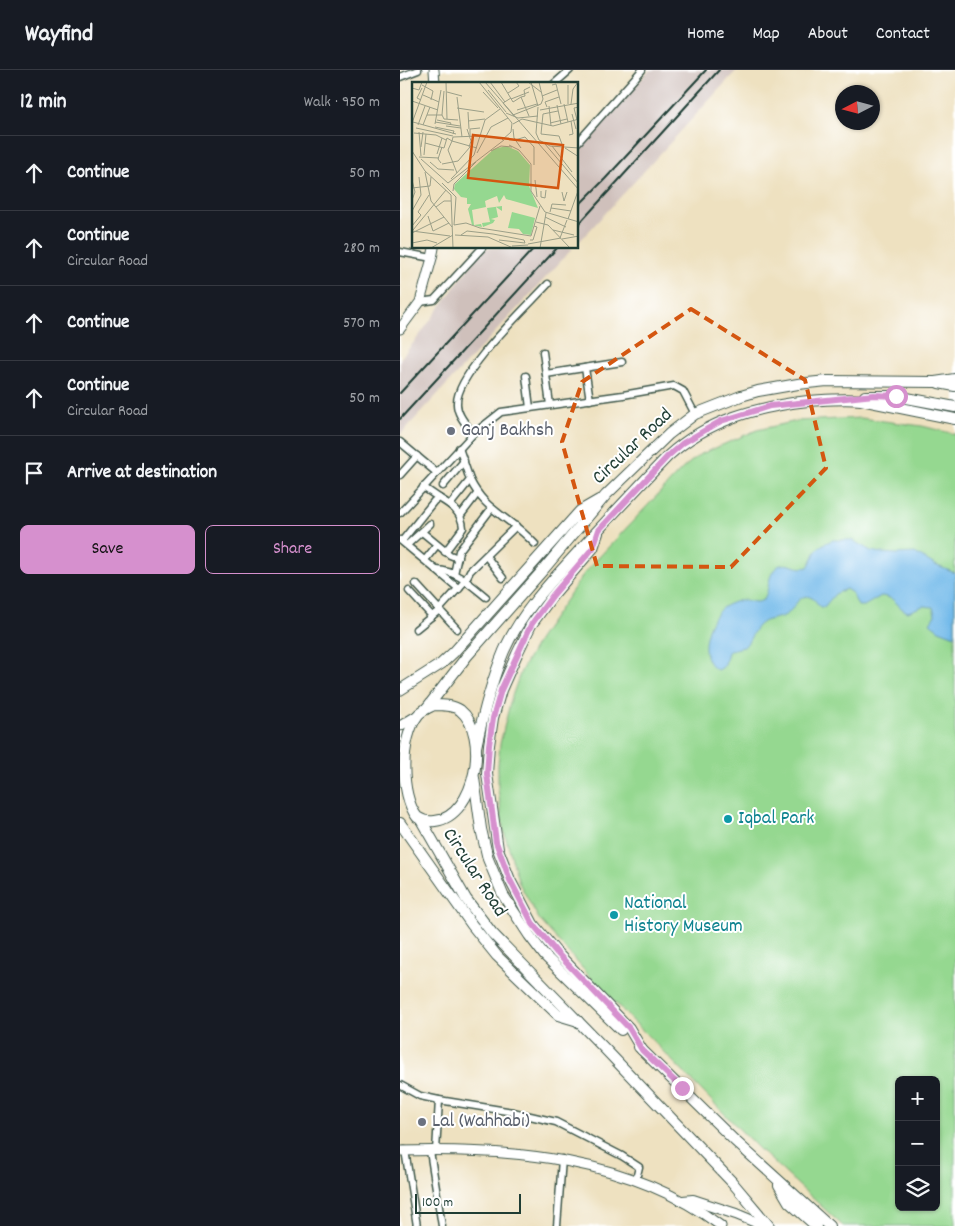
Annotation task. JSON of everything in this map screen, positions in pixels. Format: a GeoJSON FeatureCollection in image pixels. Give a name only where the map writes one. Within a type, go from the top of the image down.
{"type":"FeatureCollection","features":[{"type":"Feature","properties":{"kind":"main road","name":"Circular Road"},"geometry":{"type":"LineString","coordinates":[[422,712],[467,656],[606,495],[669,434],[695,414],[758,391],[798,384],[827,381],[935,382],[955,379]]}},
{"type":"Feature","properties":{"kind":"main road"},"geometry":{"type":"LineString","coordinates":[[935,382],[955,386]]}},
{"type":"Feature","properties":{"kind":"main road"},"geometry":{"type":"LineString","coordinates":[[848,398],[874,395],[896,396],[955,407]]}},
{"type":"Feature","properties":{"kind":"main road","name":"Circular Road"},"geometry":{"type":"LineString","coordinates":[[476,747],[488,696],[504,650],[523,619],[544,591],[599,530],[668,456],[683,443],[721,421],[770,406],[848,398],[955,418]]}},
{"type":"Feature","properties":{"kind":"main road"},"geometry":{"type":"LineString","coordinates":[[400,690],[441,664],[580,512],[606,495]]}},
{"type":"Feature","properties":{"kind":"main road"},"geometry":{"type":"LineString","coordinates":[[599,530],[593,548],[553,595],[531,625],[516,654],[501,690],[493,718],[487,774],[498,849],[510,880],[533,924],[557,953],[629,1028],[642,1050]]}},
{"type":"Feature","properties":{"kind":"main road"},"geometry":{"type":"LineString","coordinates":[[441,705],[451,706],[459,710],[467,719],[476,747],[474,778],[466,798],[452,814],[439,821],[432,822],[421,820],[407,804],[400,786],[404,747],[412,724],[422,712],[441,705]]}},
{"type":"Feature","properties":{"kind":"main road","name":"Circular Road"},"geometry":{"type":"LineString","coordinates":[[474,778],[481,829],[488,859],[503,895],[545,956],[734,1140],[829,1226]]}},
{"type":"Feature","properties":{"kind":"main road","name":"Circular Road"},"geometry":{"type":"LineString","coordinates":[[421,820],[452,876],[476,914],[509,951],[726,1176],[769,1226]]}},
{"type":"Feature","properties":{"kind":"main road"},"geometry":{"type":"LineString","coordinates":[[400,823],[472,925],[498,956],[558,1015],[579,1022]]}},
{"type":"Feature","properties":{"kind":"main road","name":"Circular Road"},"geometry":{"type":"LineString","coordinates":[[775,1178],[789,1202],[816,1226]]}},
{"type":"Feature","properties":{"kind":"main road"},"geometry":{"type":"LineString","coordinates":[[683,1200],[692,1200],[736,1214],[765,1226]]}},
{"type":"Feature","properties":{"kind":"street"},"geometry":{"type":"LineString","coordinates":[[400,77],[418,70]]}},
{"type":"Feature","properties":{"kind":"street"},"geometry":{"type":"LineString","coordinates":[[556,82],[570,70]]}},
{"type":"Feature","properties":{"kind":"street"},"geometry":{"type":"LineString","coordinates":[[579,141],[642,70]]}},
{"type":"Feature","properties":{"kind":"street"},"geometry":{"type":"LineString","coordinates":[[400,329],[420,302],[434,249]]}},
{"type":"Feature","properties":{"kind":"street"},"geometry":{"type":"LineString","coordinates":[[420,302],[434,300],[481,249]]}},
{"type":"Feature","properties":{"kind":"street"},"geometry":{"type":"LineString","coordinates":[[400,252],[432,258]]}},
{"type":"Feature","properties":{"kind":"street"},"geometry":{"type":"LineString","coordinates":[[473,434],[459,412],[457,404],[458,395],[465,378],[476,362],[548,284]]}},
{"type":"Feature","properties":{"kind":"street"},"geometry":{"type":"LineString","coordinates":[[543,352],[550,405]]}},
{"type":"Feature","properties":{"kind":"street"},"geometry":{"type":"LineString","coordinates":[[546,374],[622,362]]}},
{"type":"Feature","properties":{"kind":"street"},"geometry":{"type":"LineString","coordinates":[[585,368],[590,400]]}},
{"type":"Feature","properties":{"kind":"street"},"geometry":{"type":"LineString","coordinates":[[526,376],[530,408]]}},
{"type":"Feature","properties":{"kind":"street"},"geometry":{"type":"LineString","coordinates":[[400,513],[473,434],[501,412],[674,386],[683,391],[695,414]]}},
{"type":"Feature","properties":{"kind":"street"},"geometry":{"type":"LineString","coordinates":[[400,442],[437,473]]}},
{"type":"Feature","properties":{"kind":"street"},"geometry":{"type":"LineString","coordinates":[[459,448],[477,494],[491,509],[516,526],[536,544]]}},
{"type":"Feature","properties":{"kind":"street"},"geometry":{"type":"LineString","coordinates":[[400,475],[417,456]]}},
{"type":"Feature","properties":{"kind":"street"},"geometry":{"type":"LineString","coordinates":[[444,486],[464,461]]}},
{"type":"Feature","properties":{"kind":"street"},"geometry":{"type":"LineString","coordinates":[[450,505],[470,480]]}},
{"type":"Feature","properties":{"kind":"street"},"geometry":{"type":"LineString","coordinates":[[423,487],[450,505],[460,515],[463,528],[445,552]]}},
{"type":"Feature","properties":{"kind":"street"},"geometry":{"type":"LineString","coordinates":[[460,515],[477,494]]}},
{"type":"Feature","properties":{"kind":"street"},"geometry":{"type":"LineString","coordinates":[[403,542],[434,500],[439,498]]}},
{"type":"Feature","properties":{"kind":"street"},"geometry":{"type":"LineString","coordinates":[[454,574],[459,551],[491,509]]}},
{"type":"Feature","properties":{"kind":"street"},"geometry":{"type":"LineString","coordinates":[[403,542],[422,532],[430,524]]}},
{"type":"Feature","properties":{"kind":"street"},"geometry":{"type":"LineString","coordinates":[[416,629],[440,609],[459,589],[470,571],[516,526]]}},
{"type":"Feature","properties":{"kind":"street"},"geometry":{"type":"LineString","coordinates":[[422,532],[445,552],[458,558]]}},
{"type":"Feature","properties":{"kind":"street"},"geometry":{"type":"LineString","coordinates":[[403,542],[459,589]]}},
{"type":"Feature","properties":{"kind":"street"},"geometry":{"type":"LineString","coordinates":[[425,560],[438,545]]}},
{"type":"Feature","properties":{"kind":"street"},"geometry":{"type":"LineString","coordinates":[[486,556],[503,578]]}},
{"type":"Feature","properties":{"kind":"street"},"geometry":{"type":"LineString","coordinates":[[437,570],[448,571],[454,574],[486,597]]}},
{"type":"Feature","properties":{"kind":"street"},"geometry":{"type":"LineString","coordinates":[[416,584],[457,629]]}},
{"type":"Feature","properties":{"kind":"street"},"geometry":{"type":"LineString","coordinates":[[409,591],[432,616]]}},
{"type":"Feature","properties":{"kind":"street"},"geometry":{"type":"LineString","coordinates":[[400,726],[422,712]]}},
{"type":"Feature","properties":{"kind":"street"},"geometry":{"type":"LineString","coordinates":[[400,1085],[420,1096],[513,1112],[556,1122],[622,1156],[639,1167],[636,1179]]}},
{"type":"Feature","properties":{"kind":"street"},"geometry":{"type":"LineString","coordinates":[[439,1100],[433,1151],[442,1226]]}},
{"type":"Feature","properties":{"kind":"street"},"geometry":{"type":"LineString","coordinates":[[417,1226],[402,1151],[501,1153],[562,1159],[636,1179],[683,1200],[722,1226]]}},
{"type":"Feature","properties":{"kind":"street"},"geometry":{"type":"LineString","coordinates":[[557,1226],[562,1159]]}},
{"type":"Feature","properties":{"kind":"highlighted area"},"geometry":{"type":"Polygon","coordinates":[[[691,309],[805,380],[826,468],[731,567],[597,566],[562,442],[582,382],[691,309]]]}},
{"type":"Feature","properties":{"kind":"shaded area"},"geometry":{"type":"Polygon","coordinates":[[[650,70],[737,70],[579,242],[579,147],[650,70]]]}},
{"type":"Feature","properties":{"kind":"shaded area"},"geometry":{"type":"Polygon","coordinates":[[[484,249],[572,249],[400,435],[400,359],[484,249]]]}},
{"type":"Feature","properties":{"kind":"green space","name":"Iqbal Park"},"geometry":{"type":"Polygon","coordinates":[[[861,418],[922,426],[955,434],[955,1226],[843,1226],[758,1148],[592,979],[539,919],[519,883],[503,828],[498,788],[500,744],[511,699],[521,671],[539,639],[585,572],[682,469],[699,455],[757,430],[797,421],[861,418]]]}},
{"type":"Feature","properties":{"kind":"water"},"geometry":{"type":"Polygon","coordinates":[[[833,540],[852,540],[871,551],[881,553],[915,553],[935,565],[955,573],[955,636],[939,630],[930,623],[935,615],[933,607],[923,606],[908,612],[891,599],[881,596],[864,606],[858,606],[852,593],[846,589],[835,594],[824,607],[820,607],[815,600],[808,596],[801,598],[791,611],[785,615],[760,624],[744,647],[728,652],[722,668],[717,670],[710,664],[706,657],[706,639],[712,621],[722,608],[744,600],[756,602],[763,600],[772,574],[778,566],[786,564],[803,568],[808,567],[816,550],[833,540]]]}},
{"type":"Feature","properties":{"kind":"railway"},"geometry":{"type":"LineString","coordinates":[[579,205],[706,70]]}},
{"type":"Feature","properties":{"kind":"railway"},"geometry":{"type":"LineString","coordinates":[[579,224],[719,70]]}},
{"type":"Feature","properties":{"kind":"railway"},"geometry":{"type":"LineString","coordinates":[[400,393],[533,249]]}},
{"type":"Feature","properties":{"kind":"railway"},"geometry":{"type":"LineString","coordinates":[[400,419],[556,249]]}},
{"type":"Feature","properties":{"kind":"place","name":"Ganj Bakhsh"},"geometry":{"type":"Point","coordinates":[451,431]}},
{"type":"Feature","properties":{"kind":"place","name":"Iqbal Park"},"geometry":{"type":"Point","coordinates":[728,819]}},
{"type":"Feature","properties":{"kind":"place","name":"National History Museum"},"geometry":{"type":"Point","coordinates":[614,915]}},
{"type":"Feature","properties":{"kind":"place","name":"Lal (Wahhabi)"},"geometry":{"type":"Point","coordinates":[422,1122]}},
{"type":"Feature","properties":{"kind":"route"},"geometry":{"type":"LineString","coordinates":[[682,1088],[642,1050],[629,1028],[557,953],[533,924],[510,880],[496,842],[487,774],[493,718],[501,690],[531,625],[553,595],[593,548],[599,530],[668,456],[683,443],[721,421],[770,406],[874,395],[896,396]]}}]}
